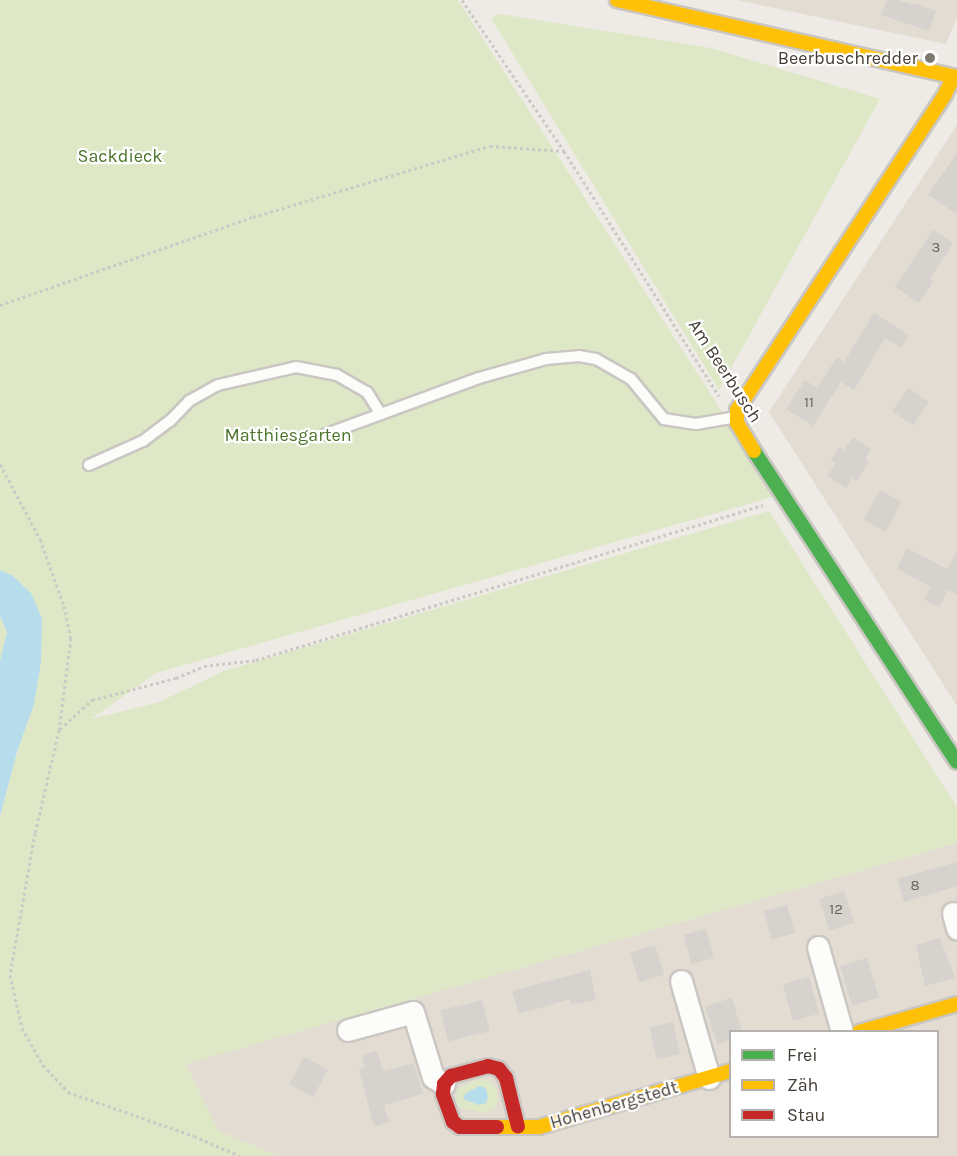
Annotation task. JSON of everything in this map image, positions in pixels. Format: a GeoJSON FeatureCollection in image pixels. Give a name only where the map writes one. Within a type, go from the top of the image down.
{"type":"FeatureCollection","features":[{"type":"Feature","properties":{"kind":"street"},"geometry":{"type":"LineString","coordinates":[[617,0],[956,76],[737,410],[736,417]]}},
{"type":"Feature","properties":{"kind":"street","name":"Am Beerbusch"},"geometry":{"type":"LineString","coordinates":[[736,417],[737,423],[785,499],[957,762]]}},
{"type":"Feature","properties":{"kind":"street"},"geometry":{"type":"LineString","coordinates":[[818,947],[841,1030]]}},
{"type":"Feature","properties":{"kind":"street"},"geometry":{"type":"LineString","coordinates":[[681,981],[709,1078]]}},
{"type":"Feature","properties":{"kind":"street"},"geometry":{"type":"LineString","coordinates":[[866,1030],[957,1004]]}},
{"type":"Feature","properties":{"kind":"street","name":"Hohenbergstedt"},"geometry":{"type":"LineString","coordinates":[[348,1030],[413,1012],[433,1077],[444,1084],[443,1094],[453,1122],[460,1127],[539,1127],[729,1071]]}},
{"type":"Feature","properties":{"kind":"street"},"geometry":{"type":"LineString","coordinates":[[444,1084],[451,1076],[488,1066],[499,1069],[506,1078],[518,1127]]}},
{"type":"Feature","properties":{"kind":"lane"},"geometry":{"type":"LineString","coordinates":[[654,0],[666,11]]}},
{"type":"Feature","properties":{"kind":"lane"},"geometry":{"type":"LineString","coordinates":[[324,435],[479,378],[546,359],[579,356],[596,359],[631,379],[664,419],[696,424],[736,417]]}},
{"type":"Feature","properties":{"kind":"lane"},"geometry":{"type":"LineString","coordinates":[[89,465],[143,441],[170,421],[189,401],[218,385],[243,377],[296,367],[337,375],[368,392],[381,414]]}},
{"type":"Feature","properties":{"kind":"path","name":"Am Beerbusch"},"geometry":{"type":"LineString","coordinates":[[462,0],[564,151],[736,417]]}},
{"type":"Feature","properties":{"kind":"path"},"geometry":{"type":"LineString","coordinates":[[0,305],[253,217],[490,146],[564,151]]}},
{"type":"Feature","properties":{"kind":"path"},"geometry":{"type":"LineString","coordinates":[[0,464],[40,539],[64,606],[71,638],[59,730],[35,833],[10,975],[22,1028],[43,1065],[68,1092],[194,1136],[240,1156]]}},
{"type":"Feature","properties":{"kind":"path"},"geometry":{"type":"LineString","coordinates":[[59,730],[93,700],[176,678],[204,666],[256,660],[785,499]]}},
{"type":"Feature","properties":{"kind":"shaded area"},"geometry":{"type":"Polygon","coordinates":[[[736,0],[957,0],[957,18],[946,44],[736,0]]]}},
{"type":"Feature","properties":{"kind":"shaded area"},"geometry":{"type":"Polygon","coordinates":[[[957,125],[957,706],[769,412],[957,125]]]}},
{"type":"Feature","properties":{"kind":"shaded area"},"geometry":{"type":"Polygon","coordinates":[[[957,843],[957,1156],[279,1156],[218,1131],[185,1064],[957,843]]]}},
{"type":"Feature","properties":{"kind":"green space"},"geometry":{"type":"Polygon","coordinates":[[[0,0],[458,0],[776,496],[156,673],[91,719],[159,702],[224,671],[769,511],[957,807],[957,843],[186,1064],[218,1131],[279,1156],[0,1156],[0,816],[17,752],[34,704],[13,576],[0,570],[0,0]]]}},
{"type":"Feature","properties":{"kind":"green space"},"geometry":{"type":"Polygon","coordinates":[[[500,14],[711,48],[880,99],[719,390],[491,18],[500,14]]]}},
{"type":"Feature","properties":{"kind":"green space"},"geometry":{"type":"Polygon","coordinates":[[[0,616],[7,632],[0,661],[0,616]]]}},
{"type":"Feature","properties":{"kind":"green space"},"geometry":{"type":"Polygon","coordinates":[[[480,1079],[491,1082],[497,1089],[498,1100],[495,1108],[484,1113],[460,1108],[456,1103],[457,1089],[480,1079]]]}},
{"type":"Feature","properties":{"kind":"water"},"geometry":{"type":"Polygon","coordinates":[[[0,570],[13,576],[31,593],[42,619],[41,662],[34,704],[17,752],[0,816],[0,661],[7,632],[0,616],[0,570]]]}},
{"type":"Feature","properties":{"kind":"water"},"geometry":{"type":"Polygon","coordinates":[[[479,1086],[486,1088],[488,1097],[486,1103],[479,1105],[463,1099],[465,1094],[479,1086]]]}},
{"type":"Feature","properties":{"kind":"building"},"geometry":{"type":"Polygon","coordinates":[[[887,0],[898,0],[913,5],[914,3],[936,11],[929,31],[881,15],[887,0]]]}},
{"type":"Feature","properties":{"kind":"building"},"geometry":{"type":"Polygon","coordinates":[[[957,153],[957,214],[928,195],[957,153]]]}},
{"type":"Feature","properties":{"kind":"building"},"geometry":{"type":"Polygon","coordinates":[[[933,230],[953,243],[930,279],[933,282],[919,303],[895,287],[933,230]]]}},
{"type":"Feature","properties":{"kind":"building"},"geometry":{"type":"Polygon","coordinates":[[[874,313],[909,335],[901,348],[885,338],[854,390],[841,382],[813,426],[786,409],[805,380],[817,388],[837,357],[844,362],[874,313]]]}},
{"type":"Feature","properties":{"kind":"building"},"geometry":{"type":"Polygon","coordinates":[[[908,388],[929,402],[913,425],[892,411],[908,388]]]}},
{"type":"Feature","properties":{"kind":"building"},"geometry":{"type":"Polygon","coordinates":[[[853,437],[871,449],[865,459],[869,462],[856,481],[852,478],[846,488],[827,476],[836,463],[831,460],[835,453],[840,447],[844,450],[853,437]]]}},
{"type":"Feature","properties":{"kind":"building"},"geometry":{"type":"Polygon","coordinates":[[[880,490],[902,502],[885,532],[864,520],[880,490]]]}},
{"type":"Feature","properties":{"kind":"building"},"geometry":{"type":"Polygon","coordinates":[[[907,548],[947,569],[957,551],[957,594],[948,590],[939,607],[924,599],[931,587],[897,569],[907,548]]]}},
{"type":"Feature","properties":{"kind":"building"},"geometry":{"type":"Polygon","coordinates":[[[957,862],[957,886],[904,902],[897,879],[957,862]]]}},
{"type":"Feature","properties":{"kind":"building"},"geometry":{"type":"Polygon","coordinates":[[[844,891],[854,922],[829,930],[819,899],[844,891]]]}},
{"type":"Feature","properties":{"kind":"building"},"geometry":{"type":"Polygon","coordinates":[[[787,905],[795,933],[772,939],[764,912],[787,905]]]}},
{"type":"Feature","properties":{"kind":"building"},"geometry":{"type":"Polygon","coordinates":[[[706,929],[714,958],[692,964],[684,935],[706,929]]]}},
{"type":"Feature","properties":{"kind":"building"},"geometry":{"type":"Polygon","coordinates":[[[940,938],[955,978],[925,986],[916,945],[940,938]]]}},
{"type":"Feature","properties":{"kind":"building"},"geometry":{"type":"Polygon","coordinates":[[[655,945],[664,975],[639,982],[630,953],[655,945]]]}},
{"type":"Feature","properties":{"kind":"building"},"geometry":{"type":"Polygon","coordinates":[[[867,958],[879,997],[852,1005],[840,966],[867,958]]]}},
{"type":"Feature","properties":{"kind":"building"},"geometry":{"type":"Polygon","coordinates":[[[590,970],[596,1000],[571,1005],[570,999],[519,1014],[512,991],[590,970]]]}},
{"type":"Feature","properties":{"kind":"building"},"geometry":{"type":"Polygon","coordinates":[[[809,977],[819,1014],[793,1021],[783,984],[809,977]]]}},
{"type":"Feature","properties":{"kind":"building"},"geometry":{"type":"Polygon","coordinates":[[[732,998],[741,1030],[729,1030],[729,1040],[717,1044],[705,1006],[732,998]]]}},
{"type":"Feature","properties":{"kind":"building"},"geometry":{"type":"Polygon","coordinates":[[[482,1000],[490,1031],[448,1041],[440,1010],[482,1000]]]}},
{"type":"Feature","properties":{"kind":"building"},"geometry":{"type":"Polygon","coordinates":[[[673,1022],[680,1054],[656,1059],[650,1027],[673,1022]]]}},
{"type":"Feature","properties":{"kind":"building"},"geometry":{"type":"Polygon","coordinates":[[[377,1051],[383,1071],[414,1063],[423,1094],[384,1105],[389,1122],[374,1127],[359,1069],[365,1067],[362,1055],[377,1051]]]}},
{"type":"Feature","properties":{"kind":"building"},"geometry":{"type":"Polygon","coordinates":[[[304,1057],[328,1070],[313,1097],[289,1084],[304,1057]]]}},
{"type":"Feature","properties":{"kind":"traffic: fast"},"geometry":{"type":"LineString","coordinates":[[754,451],[957,762]]}},
{"type":"Feature","properties":{"kind":"traffic: slow"},"geometry":{"type":"LineString","coordinates":[[617,0],[957,77]]}},
{"type":"Feature","properties":{"kind":"traffic: slow"},"geometry":{"type":"LineString","coordinates":[[754,451],[737,423],[737,410],[945,94],[954,76]]}},
{"type":"Feature","properties":{"kind":"traffic: slow"},"geometry":{"type":"LineString","coordinates":[[866,1030],[957,1004]]}},
{"type":"Feature","properties":{"kind":"traffic: slow"},"geometry":{"type":"LineString","coordinates":[[497,1127],[539,1127],[729,1071]]}},
{"type":"Feature","properties":{"kind":"traffic: jam"},"geometry":{"type":"LineString","coordinates":[[497,1127],[460,1127],[453,1122],[443,1094],[444,1084],[451,1076],[488,1066],[499,1069],[506,1078],[518,1127]]}},
{"type":"Feature","properties":{"kind":"place","name":"Beerbuschredder"},"geometry":{"type":"Point","coordinates":[930,58]}},
{"type":"Feature","properties":{"kind":"park label","name":"Sackdieck"},"geometry":{"type":"Point","coordinates":[120,156]}},
{"type":"Feature","properties":{"kind":"park label","name":"Matthiesgarten"},"geometry":{"type":"Point","coordinates":[288,435]}}]}
